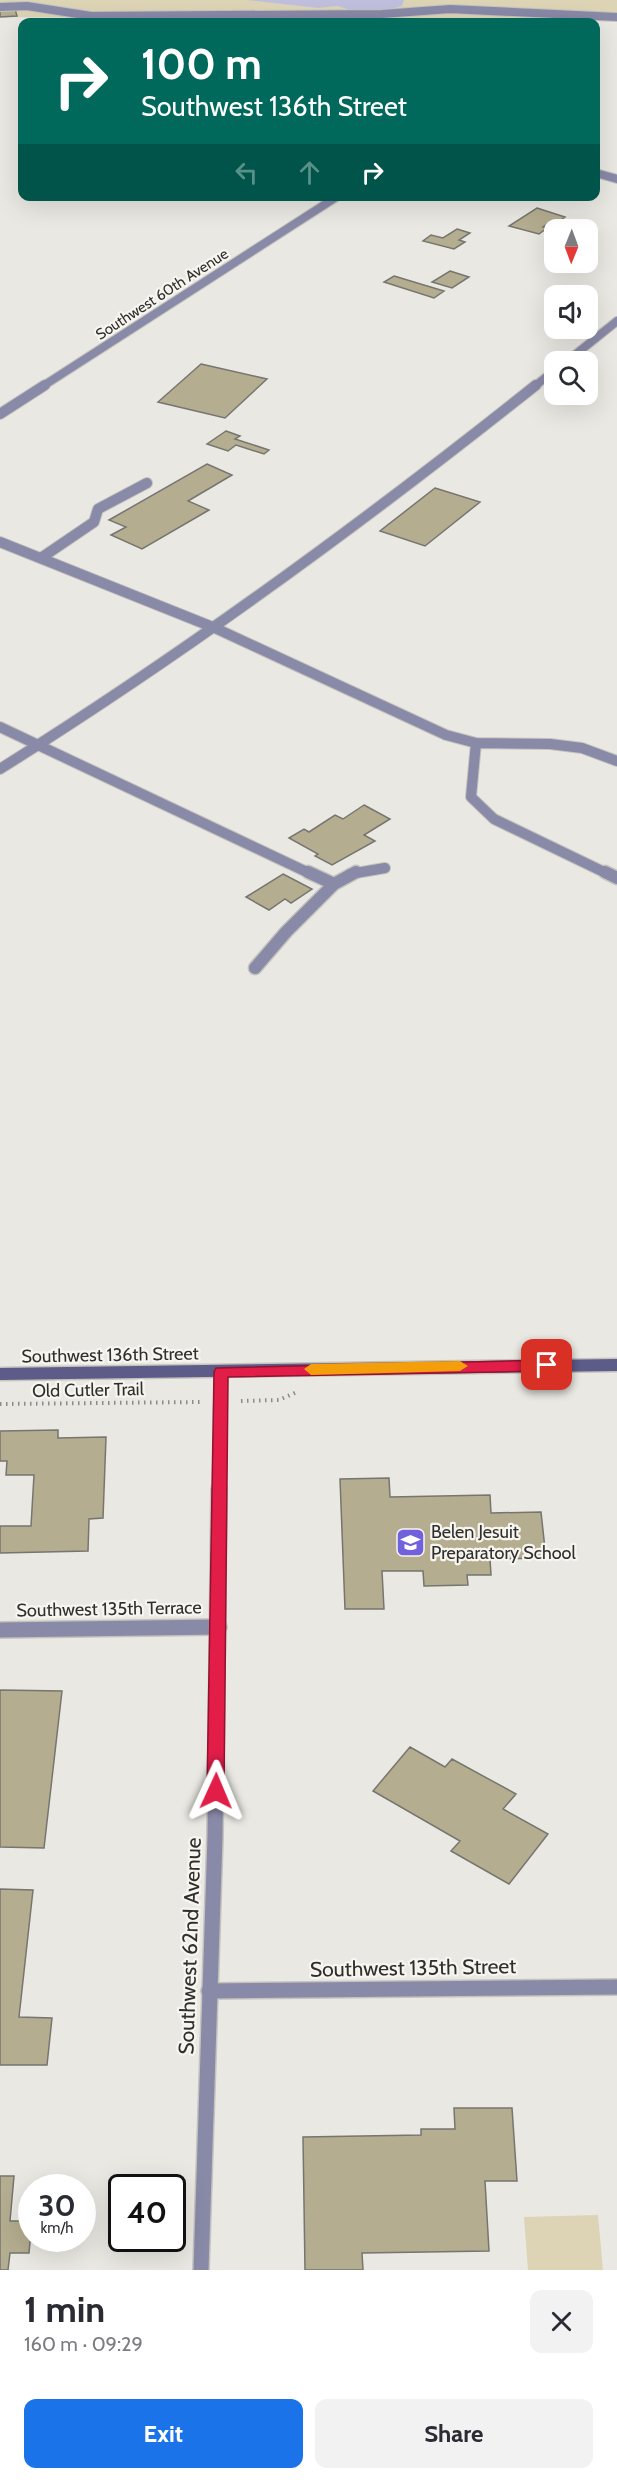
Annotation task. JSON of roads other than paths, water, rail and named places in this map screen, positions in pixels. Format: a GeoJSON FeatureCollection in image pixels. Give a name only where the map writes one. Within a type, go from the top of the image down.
{"type":"FeatureCollection","features":[{"type":"Feature","properties":{"kind":"main road","name":"Southwest 136th Street"},"geometry":{"type":"LineString","coordinates":[[0,1374],[617,1365]]}},
{"type":"Feature","properties":{"kind":"street"},"geometry":{"type":"LineString","coordinates":[[0,7],[27,6],[91,16],[382,14],[450,9],[617,16]]}},
{"type":"Feature","properties":{"kind":"street"},"geometry":{"type":"LineString","coordinates":[[600,174],[617,179]]}},
{"type":"Feature","properties":{"kind":"street","name":"Southwest 60th Avenue"},"geometry":{"type":"LineString","coordinates":[[0,414],[330,201]]}},
{"type":"Feature","properties":{"kind":"street"},"geometry":{"type":"LineString","coordinates":[[580,351],[617,321]]}},
{"type":"Feature","properties":{"kind":"street"},"geometry":{"type":"LineString","coordinates":[[0,769],[39,746],[215,628],[459,446],[544,379]]}},
{"type":"Feature","properties":{"kind":"street"},"geometry":{"type":"LineString","coordinates":[[41,558],[94,522],[98,508],[147,483]]}},
{"type":"Feature","properties":{"kind":"street"},"geometry":{"type":"LineString","coordinates":[[0,542],[215,628],[446,735],[477,743],[539,743],[582,748],[617,761]]}},
{"type":"Feature","properties":{"kind":"street"},"geometry":{"type":"LineString","coordinates":[[0,727],[334,884]]}},
{"type":"Feature","properties":{"kind":"street"},"geometry":{"type":"LineString","coordinates":[[477,743],[471,797],[494,819],[617,878]]}},
{"type":"Feature","properties":{"kind":"street"},"geometry":{"type":"LineString","coordinates":[[255,968],[286,932],[334,884],[351,873],[385,867]]}},
{"type":"Feature","properties":{"kind":"street","name":"Southwest 62nd Avenue"},"geometry":{"type":"LineString","coordinates":[[201,2270],[215,1837],[221,1372]]}},
{"type":"Feature","properties":{"kind":"street","name":"Southwest 135th Terrace"},"geometry":{"type":"LineString","coordinates":[[0,1630],[219,1628]]}},
{"type":"Feature","properties":{"kind":"street","name":"Southwest 135th Street"},"geometry":{"type":"LineString","coordinates":[[209,1991],[617,1987]]}},
{"type":"Feature","properties":{"kind":"water"},"geometry":{"type":"Polygon","coordinates":[[[247,0],[404,0],[402,6],[388,10],[354,11],[337,6],[318,8],[247,0]]]}},
{"type":"Feature","properties":{"kind":"place","name":"Belen Jesuit Preparatory School"},"geometry":{"type":"Point","coordinates":[410,1542]}}]}
